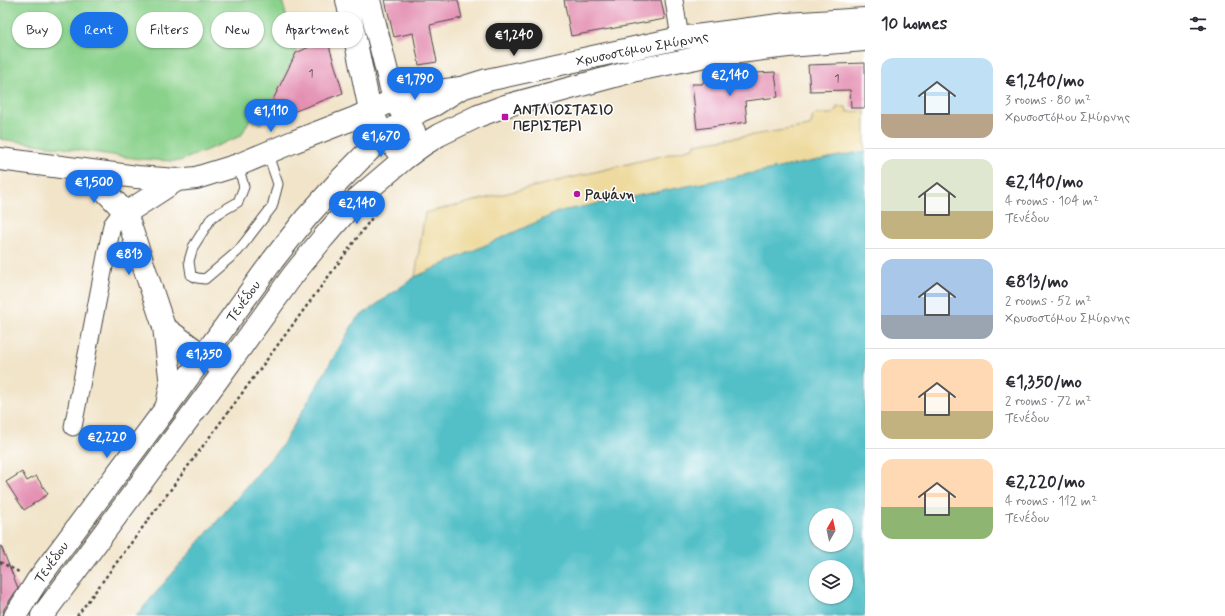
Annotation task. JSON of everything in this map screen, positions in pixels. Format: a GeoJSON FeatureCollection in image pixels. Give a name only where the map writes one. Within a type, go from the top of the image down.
{"type":"FeatureCollection","features":[{"type":"Feature","properties":{"kind":"main road"},"geometry":{"type":"LineString","coordinates":[[347,0],[370,110],[384,135],[404,159]]}},
{"type":"Feature","properties":{"kind":"main road"},"geometry":{"type":"LineString","coordinates":[[369,0],[394,100],[406,120],[431,140]]}},
{"type":"Feature","properties":{"kind":"main road","name":"Χρυσοστόμου Σμύρνης"},"geometry":{"type":"LineString","coordinates":[[406,120],[461,88],[487,80],[680,38],[787,24],[865,19]]}},
{"type":"Feature","properties":{"kind":"main road","name":"Χρυσοστόμου Σμύρνης"},"geometry":{"type":"LineString","coordinates":[[431,140],[478,116],[505,106],[637,70],[706,56],[788,46],[865,40]]}},
{"type":"Feature","properties":{"kind":"main road"},"geometry":{"type":"LineString","coordinates":[[0,159],[137,177],[176,180],[196,178],[238,165],[354,118],[394,100],[416,94],[461,88]]}},
{"type":"Feature","properties":{"kind":"main road","name":"Τενέδου"},"geometry":{"type":"LineString","coordinates":[[15,616],[37,582],[273,260],[306,218],[341,179],[384,135],[406,120]]}},
{"type":"Feature","properties":{"kind":"main road","name":"Τενέδου"},"geometry":{"type":"LineString","coordinates":[[42,616],[213,386],[293,275],[323,238],[357,199],[404,159],[431,140]]}},
{"type":"Feature","properties":{"kind":"main road"},"geometry":{"type":"LineString","coordinates":[[86,171],[126,214],[164,327],[171,385],[166,408]]}},
{"type":"Feature","properties":{"kind":"main road"},"geometry":{"type":"LineString","coordinates":[[126,214],[176,180]]}},
{"type":"Feature","properties":{"kind":"main road"},"geometry":{"type":"LineString","coordinates":[[164,327],[224,369]]}},
{"type":"Feature","properties":{"kind":"street"},"geometry":{"type":"LineString","coordinates":[[674,0],[680,38]]}},
{"type":"Feature","properties":{"kind":"street"},"geometry":{"type":"LineString","coordinates":[[73,427],[112,225],[118,217],[126,214]]}},
{"type":"Feature","properties":{"kind":"lane"},"geometry":{"type":"LineString","coordinates":[[238,165],[244,187],[238,202],[212,217],[193,247],[189,261],[191,275],[197,278],[206,279],[238,251],[272,207],[278,184],[267,152]]}},
{"type":"Feature","properties":{"kind":"path"},"geometry":{"type":"LineString","coordinates":[[76,616],[382,205]]}},
{"type":"Feature","properties":{"kind":"green space"},"geometry":{"type":"Polygon","coordinates":[[[0,0],[282,0],[285,12],[272,12],[272,48],[295,48],[296,53],[261,124],[250,119],[241,136],[180,161],[140,159],[0,139],[0,0]]]}},
{"type":"Feature","properties":{"kind":"sand","name":"Ραψάνη"},"geometry":{"type":"Polygon","coordinates":[[[837,107],[846,107],[847,112],[865,111],[865,151],[561,211],[415,277],[425,213],[694,148],[695,144],[810,126],[813,116],[818,114],[832,114],[835,112],[837,107]]]}},
{"type":"Feature","properties":{"kind":"water"},"geometry":{"type":"Polygon","coordinates":[[[865,151],[865,616],[136,616],[283,444],[356,319],[415,277],[561,211],[865,151]]]}},
{"type":"Feature","properties":{"kind":"building"},"geometry":{"type":"Polygon","coordinates":[[[385,0],[458,0],[462,18],[430,25],[437,62],[419,65],[413,33],[394,37],[385,0]]]}},
{"type":"Feature","properties":{"kind":"building"},"geometry":{"type":"Polygon","coordinates":[[[564,0],[661,0],[665,19],[571,36],[564,0]]]}},
{"type":"Feature","properties":{"kind":"building"},"geometry":{"type":"Polygon","coordinates":[[[307,48],[330,48],[343,93],[261,124],[296,53],[307,48]]]}},
{"type":"Feature","properties":{"kind":"building"},"geometry":{"type":"Polygon","coordinates":[[[865,63],[865,108],[851,108],[850,90],[810,91],[808,65],[865,63]]]}},
{"type":"Feature","properties":{"kind":"building"},"geometry":{"type":"Polygon","coordinates":[[[717,67],[718,75],[775,72],[778,97],[745,101],[747,122],[697,129],[692,84],[702,84],[717,67]]]}},
{"type":"Feature","properties":{"kind":"building"},"geometry":{"type":"Polygon","coordinates":[[[22,472],[27,481],[36,476],[48,494],[24,510],[6,482],[22,472]]]}},
{"type":"Feature","properties":{"kind":"building"},"geometry":{"type":"Polygon","coordinates":[[[0,546],[18,588],[4,609],[3,616],[0,616],[0,546]]]}},
{"type":"Feature","properties":{"kind":"place","name":"ΑΝΤΛΙΟΣΤΑΣΙΟ ΠΕΡΙΣΤΕΡΙ"},"geometry":{"type":"Point","coordinates":[505,117]}},
{"type":"Feature","properties":{"kind":"place","name":"Ραψάνη"},"geometry":{"type":"Point","coordinates":[577,194]}}]}
